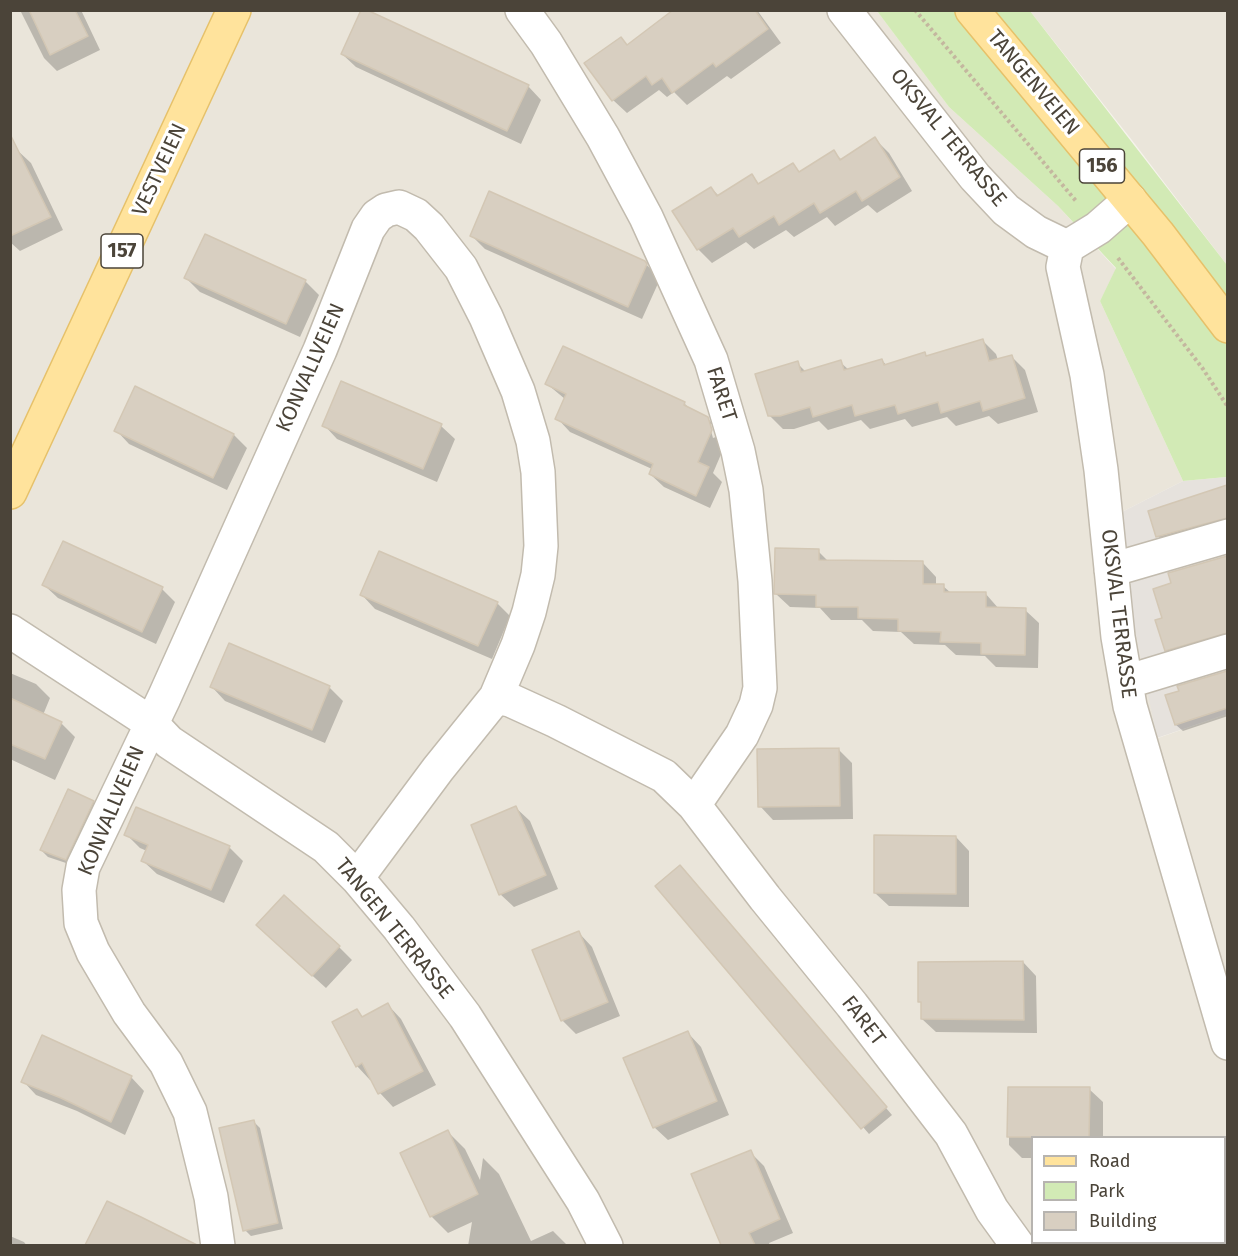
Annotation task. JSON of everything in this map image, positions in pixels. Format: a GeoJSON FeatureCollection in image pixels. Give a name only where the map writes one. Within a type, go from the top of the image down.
{"type":"FeatureCollection","features":[{"type":"Feature","properties":{"kind":"main road","name":"VESTVEIEN"},"geometry":{"type":"LineString","coordinates":[[10,492],[234,10]]}},
{"type":"Feature","properties":{"kind":"main road","name":"TANGENVEIEN"},"geometry":{"type":"LineString","coordinates":[[972,10],[1185,268],[1227,326]]}},
{"type":"Feature","properties":{"kind":"street","name":"FARET"},"geometry":{"type":"LineString","coordinates":[[522,10],[546,43],[603,137],[646,217],[711,360],[738,451],[746,490],[755,581],[760,688],[756,705],[742,735],[694,805]]}},
{"type":"Feature","properties":{"kind":"street","name":"OKSVAL TERRASSE"},"geometry":{"type":"LineString","coordinates":[[844,10],[975,177],[1006,210],[1036,232],[1066,247],[1063,267],[1087,375],[1101,470],[1118,637],[1130,706],[1227,1043]]}},
{"type":"Feature","properties":{"kind":"street"},"geometry":{"type":"LineString","coordinates":[[1066,247],[1098,228],[1130,200]]}},
{"type":"Feature","properties":{"kind":"street","name":"KONVALLVEIEN"},"geometry":{"type":"LineString","coordinates":[[218,1245],[211,1197],[190,1112],[166,1063],[129,1013],[93,952],[81,924],[79,890],[83,867],[164,698],[320,350],[368,229],[377,216],[386,210],[399,207],[416,215],[429,227],[461,268],[519,391],[533,441],[538,472],[541,546],[538,575],[522,634],[496,697],[438,769],[357,878]]}},
{"type":"Feature","properties":{"kind":"street"},"geometry":{"type":"LineString","coordinates":[[1111,570],[1227,536]]}},
{"type":"Feature","properties":{"kind":"street","name":"TANGEN TERRASSE"},"geometry":{"type":"LineString","coordinates":[[10,631],[151,723],[169,742],[326,848],[357,878],[399,928],[465,1016],[583,1201],[606,1245]]}},
{"type":"Feature","properties":{"kind":"street"},"geometry":{"type":"LineString","coordinates":[[1126,682],[1227,651]]}},
{"type":"Feature","properties":{"kind":"street","name":"FARET"},"geometry":{"type":"LineString","coordinates":[[496,697],[510,700],[556,721],[664,776],[694,805],[951,1134],[992,1210],[1018,1245]]}},
{"type":"Feature","properties":{"kind":"shaded area"},"geometry":{"type":"Polygon","coordinates":[[[10,11],[877,11],[949,107],[1058,206],[1116,269],[1100,301],[1183,481],[1112,517],[1158,738],[1227,714],[1227,1245],[11,1245],[10,11]]]}},
{"type":"Feature","properties":{"kind":"shaded area"},"geometry":{"type":"Polygon","coordinates":[[[1030,11],[1227,11],[1227,265],[1135,144],[1030,11]]]}},
{"type":"Feature","properties":{"kind":"shaded area"},"geometry":{"type":"Polygon","coordinates":[[[1226,477],[1228,481],[1227,714],[1157,738],[1112,517],[1183,481],[1226,477]]]}},
{"type":"Feature","properties":{"kind":"green space"},"geometry":{"type":"Polygon","coordinates":[[[877,11],[1030,11],[1227,265],[1227,481],[1226,477],[1183,481],[1100,301],[1116,268],[1058,206],[949,107],[877,11]]]}},
{"type":"Feature","properties":{"kind":"building"},"geometry":{"type":"Polygon","coordinates":[[[29,10],[75,10],[88,36],[50,55],[29,10]]]}},
{"type":"Feature","properties":{"kind":"building"},"geometry":{"type":"Polygon","coordinates":[[[361,10],[367,10],[529,85],[507,131],[341,54],[361,10]]]}},
{"type":"Feature","properties":{"kind":"building"},"geometry":{"type":"Polygon","coordinates":[[[673,10],[755,10],[768,29],[716,67],[713,63],[672,93],[662,78],[652,85],[646,76],[612,101],[584,63],[621,37],[627,45],[673,10]]]}},
{"type":"Feature","properties":{"kind":"building"},"geometry":{"type":"Polygon","coordinates":[[[10,134],[51,217],[10,236],[10,134]]]}},
{"type":"Feature","properties":{"kind":"building"},"geometry":{"type":"Polygon","coordinates":[[[875,137],[900,177],[862,201],[856,191],[820,213],[814,203],[779,225],[774,216],[739,237],[733,228],[697,250],[672,211],[711,187],[717,196],[752,174],[758,184],[793,163],[799,172],[834,150],[840,160],[875,137]]]}},
{"type":"Feature","properties":{"kind":"building"},"geometry":{"type":"Polygon","coordinates":[[[489,191],[645,261],[647,264],[628,307],[470,236],[489,191]]]}},
{"type":"Feature","properties":{"kind":"building"},"geometry":{"type":"Polygon","coordinates":[[[205,234],[306,280],[286,324],[184,278],[205,234]]]}},
{"type":"Feature","properties":{"kind":"building"},"geometry":{"type":"Polygon","coordinates":[[[983,339],[989,361],[1012,355],[1025,398],[983,411],[980,401],[941,413],[938,402],[898,414],[895,405],[855,416],[852,405],[813,417],[810,407],[780,416],[768,416],[755,374],[798,361],[801,372],[841,360],[844,370],[882,359],[884,365],[925,352],[926,356],[983,339]]]}},
{"type":"Feature","properties":{"kind":"building"},"geometry":{"type":"Polygon","coordinates":[[[563,346],[685,402],[684,405],[708,417],[712,430],[698,462],[709,467],[696,496],[649,474],[653,464],[555,419],[566,394],[545,384],[563,346]]]}},
{"type":"Feature","properties":{"kind":"building"},"geometry":{"type":"Polygon","coordinates":[[[341,381],[442,424],[423,469],[322,426],[341,381]]]}},
{"type":"Feature","properties":{"kind":"building"},"geometry":{"type":"Polygon","coordinates":[[[135,386],[234,434],[213,478],[114,431],[135,386]]]}},
{"type":"Feature","properties":{"kind":"building"},"geometry":{"type":"Polygon","coordinates":[[[1227,485],[1227,518],[1156,537],[1148,511],[1227,485]]]}},
{"type":"Feature","properties":{"kind":"building"},"geometry":{"type":"Polygon","coordinates":[[[63,541],[163,587],[142,632],[42,585],[63,541]]]}},
{"type":"Feature","properties":{"kind":"building"},"geometry":{"type":"Polygon","coordinates":[[[775,548],[819,549],[819,560],[923,561],[923,584],[944,584],[944,592],[986,592],[986,607],[1026,608],[1025,655],[981,654],[981,643],[940,642],[941,632],[898,631],[898,619],[858,618],[858,607],[816,607],[816,595],[774,594],[775,548]]]}},
{"type":"Feature","properties":{"kind":"building"},"geometry":{"type":"Polygon","coordinates":[[[379,551],[498,602],[478,646],[360,595],[379,551]]]}},
{"type":"Feature","properties":{"kind":"building"},"geometry":{"type":"Polygon","coordinates":[[[1227,556],[1227,633],[1165,651],[1155,620],[1162,618],[1153,589],[1171,583],[1168,573],[1227,556]]]}},
{"type":"Feature","properties":{"kind":"building"},"geometry":{"type":"Polygon","coordinates":[[[229,643],[330,686],[312,730],[210,687],[229,643]]]}},
{"type":"Feature","properties":{"kind":"building"},"geometry":{"type":"Polygon","coordinates":[[[1227,671],[1227,708],[1175,725],[1165,695],[1179,691],[1177,686],[1227,671]]]}},
{"type":"Feature","properties":{"kind":"building"},"geometry":{"type":"Polygon","coordinates":[[[10,698],[62,722],[45,759],[10,744],[10,698]]]}},
{"type":"Feature","properties":{"kind":"building"},"geometry":{"type":"Polygon","coordinates":[[[839,748],[840,806],[758,807],[757,749],[839,748]]]}},
{"type":"Feature","properties":{"kind":"building"},"geometry":{"type":"Polygon","coordinates":[[[68,789],[94,801],[66,860],[40,850],[68,789]]]}},
{"type":"Feature","properties":{"kind":"building"},"geometry":{"type":"Polygon","coordinates":[[[516,806],[546,875],[499,895],[471,825],[516,806]]]}},
{"type":"Feature","properties":{"kind":"building"},"geometry":{"type":"Polygon","coordinates":[[[136,807],[230,846],[211,890],[141,861],[148,845],[124,835],[136,807]]]}},
{"type":"Feature","properties":{"kind":"building"},"geometry":{"type":"Polygon","coordinates":[[[874,835],[956,836],[956,894],[874,893],[874,835]]]}},
{"type":"Feature","properties":{"kind":"building"},"geometry":{"type":"Polygon","coordinates":[[[680,865],[887,1107],[861,1129],[655,886],[680,865]]]}},
{"type":"Feature","properties":{"kind":"building"},"geometry":{"type":"Polygon","coordinates":[[[284,895],[340,946],[312,976],[256,925],[284,895]]]}},
{"type":"Feature","properties":{"kind":"building"},"geometry":{"type":"Polygon","coordinates":[[[579,931],[608,1002],[561,1021],[532,950],[579,931]]]}},
{"type":"Feature","properties":{"kind":"building"},"geometry":{"type":"Polygon","coordinates":[[[1023,961],[1024,1020],[921,1019],[921,1002],[918,1002],[918,962],[1023,961]]]}},
{"type":"Feature","properties":{"kind":"building"},"geometry":{"type":"Polygon","coordinates":[[[388,1003],[423,1071],[378,1094],[362,1063],[356,1067],[332,1022],[357,1009],[362,1017],[388,1003]]]}},
{"type":"Feature","properties":{"kind":"building"},"geometry":{"type":"Polygon","coordinates":[[[688,1031],[717,1101],[653,1128],[623,1058],[688,1031]]]}},
{"type":"Feature","properties":{"kind":"building"},"geometry":{"type":"Polygon","coordinates":[[[42,1035],[132,1076],[111,1122],[21,1082],[42,1035]]]}},
{"type":"Feature","properties":{"kind":"building"},"geometry":{"type":"Polygon","coordinates":[[[1008,1087],[1090,1087],[1089,1136],[1007,1137],[1008,1087]]]}},
{"type":"Feature","properties":{"kind":"building"},"geometry":{"type":"Polygon","coordinates":[[[254,1120],[278,1223],[243,1231],[219,1128],[254,1120]]]}},
{"type":"Feature","properties":{"kind":"building"},"geometry":{"type":"Polygon","coordinates":[[[448,1130],[478,1194],[430,1217],[400,1153],[448,1130]]]}},
{"type":"Feature","properties":{"kind":"building"},"geometry":{"type":"Polygon","coordinates":[[[751,1150],[780,1219],[749,1233],[755,1245],[721,1245],[691,1174],[751,1150]]]}},
{"type":"Feature","properties":{"kind":"building"},"geometry":{"type":"Polygon","coordinates":[[[107,1201],[141,1217],[197,1245],[85,1245],[107,1201]]]}}]}
